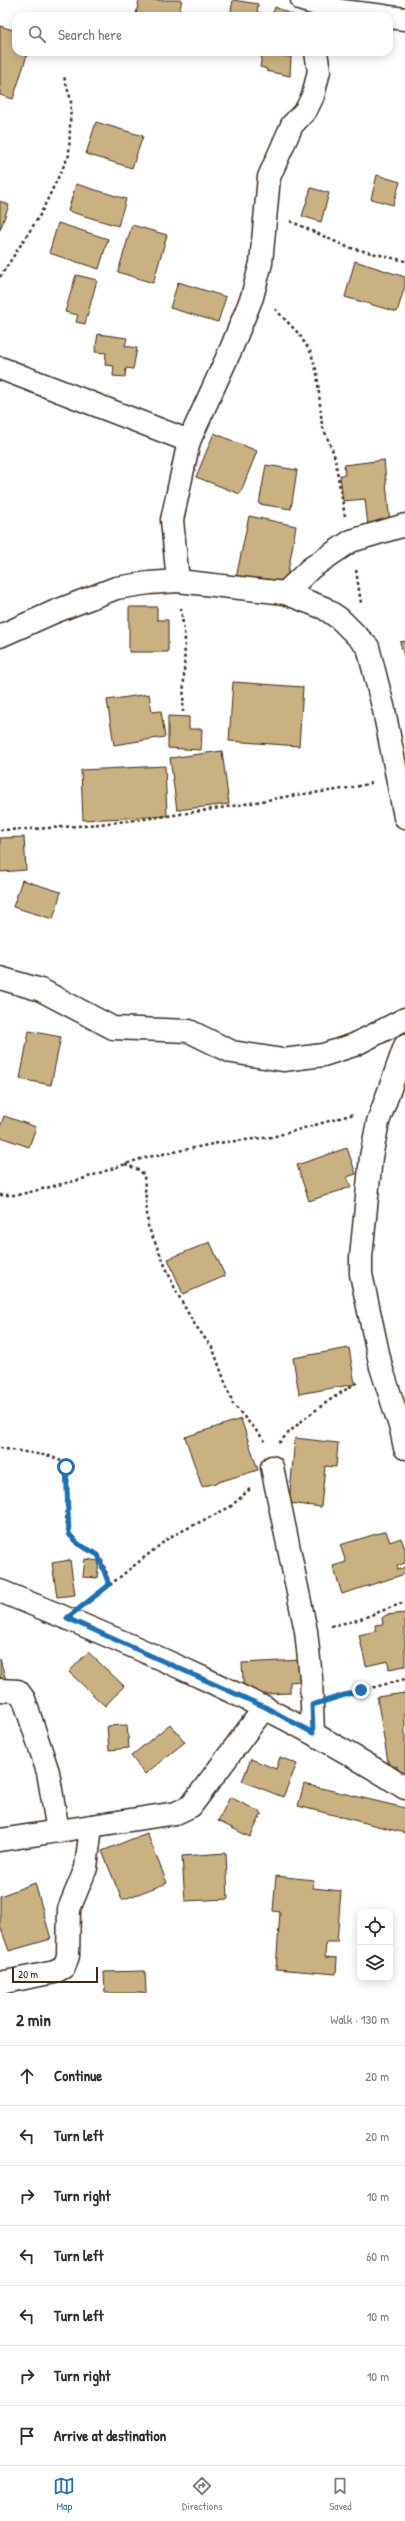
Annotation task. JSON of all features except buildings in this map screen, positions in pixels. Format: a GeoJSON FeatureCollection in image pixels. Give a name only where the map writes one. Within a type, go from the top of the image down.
{"type":"FeatureCollection","features":[{"type":"Feature","properties":{"kind":"street"},"geometry":{"type":"LineString","coordinates":[[293,0],[300,12]]}},
{"type":"Feature","properties":{"kind":"street"},"geometry":{"type":"LineString","coordinates":[[302,0],[355,12]]}},
{"type":"Feature","properties":{"kind":"street"},"geometry":{"type":"LineString","coordinates":[[393,18],[405,19]]}},
{"type":"Feature","properties":{"kind":"street"},"geometry":{"type":"LineString","coordinates":[[178,582],[172,520],[189,441],[232,349],[252,297],[261,263],[264,209],[269,177],[292,125],[306,110],[313,96],[319,71],[317,56]]}},
{"type":"Feature","properties":{"kind":"street"},"geometry":{"type":"LineString","coordinates":[[0,368],[189,441]]}},
{"type":"Feature","properties":{"kind":"street"},"geometry":{"type":"LineString","coordinates":[[285,593],[311,568],[351,541],[405,525]]}},
{"type":"Feature","properties":{"kind":"street"},"geometry":{"type":"LineString","coordinates":[[0,636],[54,612],[116,588],[149,583],[178,582],[285,593],[324,608],[340,619],[368,647],[405,817]]}},
{"type":"Feature","properties":{"kind":"street"},"geometry":{"type":"LineString","coordinates":[[0,978],[41,990],[113,1028],[189,1031],[232,1052],[283,1060],[323,1055],[354,1045],[405,1019]]}},
{"type":"Feature","properties":{"kind":"street"},"geometry":{"type":"LineString","coordinates":[[405,1046],[384,1102],[371,1157],[361,1257],[361,1274],[381,1367],[401,1429],[405,1448]]}},
{"type":"Feature","properties":{"kind":"street"},"geometry":{"type":"LineString","coordinates":[[272,1467],[306,1631],[311,1678],[313,1733]]}},
{"type":"Feature","properties":{"kind":"street"},"geometry":{"type":"LineString","coordinates":[[0,1591],[67,1618],[265,1707],[313,1733],[405,1788]]}},
{"type":"Feature","properties":{"kind":"street"},"geometry":{"type":"LineString","coordinates":[[0,1690],[18,1690],[24,1699],[48,1772],[58,1831]]}},
{"type":"Feature","properties":{"kind":"street"},"geometry":{"type":"LineString","coordinates":[[0,1840],[176,1813],[191,1806],[265,1707]]}},
{"type":"Feature","properties":{"kind":"street"},"geometry":{"type":"LineString","coordinates":[[5,1986],[55,1972],[64,1967],[68,1956],[69,1909],[86,1868],[91,1826]]}},
{"type":"Feature","properties":{"kind":"path"},"geometry":{"type":"LineString","coordinates":[[0,277],[40,215],[68,155],[71,100],[64,77]]}},
{"type":"Feature","properties":{"kind":"path"},"geometry":{"type":"LineString","coordinates":[[264,209],[347,247],[405,261]]}},
{"type":"Feature","properties":{"kind":"path"},"geometry":{"type":"LineString","coordinates":[[273,303],[274,309],[299,334],[311,353],[317,373],[322,425],[334,454],[351,541],[368,647]]}},
{"type":"Feature","properties":{"kind":"path"},"geometry":{"type":"LineString","coordinates":[[178,582],[185,640],[183,712]]}},
{"type":"Feature","properties":{"kind":"path"},"geometry":{"type":"LineString","coordinates":[[0,830],[57,829],[202,813],[314,792],[350,789],[397,776]]}},
{"type":"Feature","properties":{"kind":"path"},"geometry":{"type":"LineString","coordinates":[[0,1195],[18,1195],[82,1179],[143,1158],[218,1143],[272,1137],[360,1112],[384,1102]]}},
{"type":"Feature","properties":{"kind":"path"},"geometry":{"type":"LineString","coordinates":[[125,1164],[140,1170],[144,1175],[147,1221],[161,1258],[193,1322],[213,1349],[233,1404],[268,1445],[272,1467]]}},
{"type":"Feature","properties":{"kind":"path"},"geometry":{"type":"LineString","coordinates":[[67,1618],[170,1537],[230,1507],[272,1467],[278,1444],[288,1433],[332,1398],[381,1367]]}},
{"type":"Feature","properties":{"kind":"path"},"geometry":{"type":"LineString","coordinates":[[0,1448],[50,1456],[63,1462],[67,1481],[66,1508],[69,1534],[78,1544],[98,1555],[109,1585]]}},
{"type":"Feature","properties":{"kind":"path"},"geometry":{"type":"LineString","coordinates":[[306,1631],[358,1620],[405,1602]]}},
{"type":"Feature","properties":{"kind":"path"},"geometry":{"type":"LineString","coordinates":[[312,1705],[405,1679]]}},
{"type":"Feature","properties":{"kind":"route"},"geometry":{"type":"LineString","coordinates":[[66,1467],[66,1508],[69,1534],[78,1544],[98,1555],[105,1568],[109,1585],[67,1618],[265,1707],[313,1733],[312,1705],[361,1690]]}}]}
